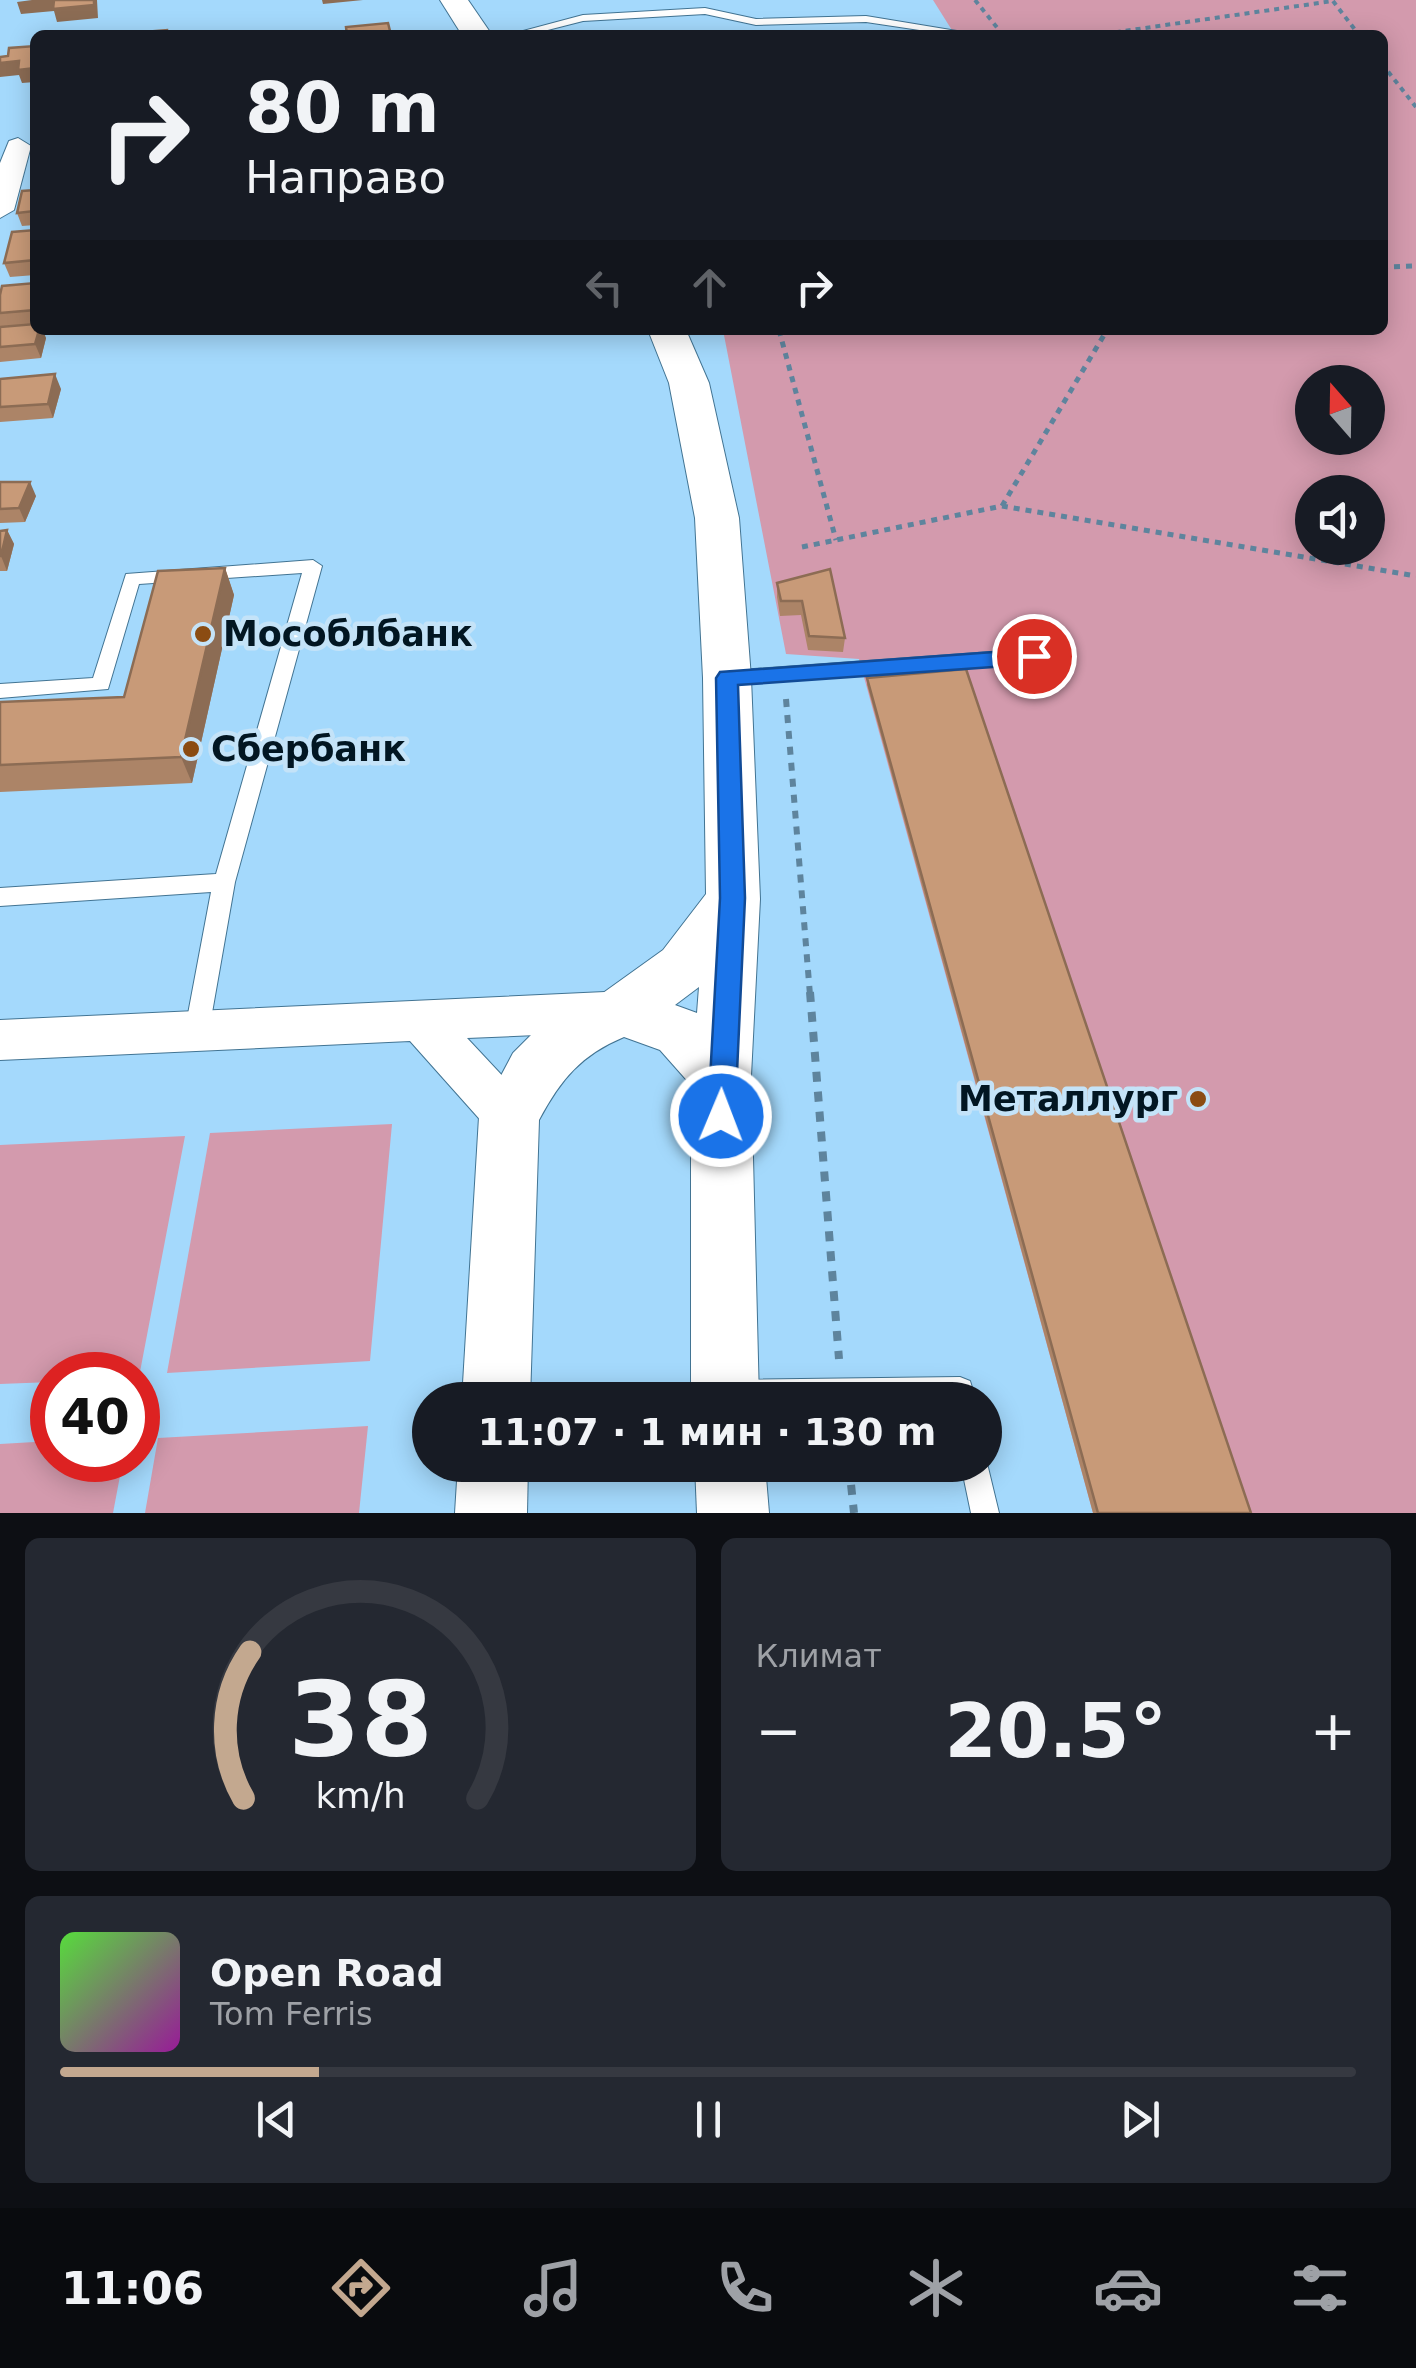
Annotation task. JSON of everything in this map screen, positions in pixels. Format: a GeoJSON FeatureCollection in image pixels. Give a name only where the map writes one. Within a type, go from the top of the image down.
{"type":"FeatureCollection","features":[{"type":"Feature","properties":{"kind":"street"},"geometry":{"type":"LineString","coordinates":[[454,0],[474,30]]}},
{"type":"Feature","properties":{"kind":"street"},"geometry":{"type":"LineString","coordinates":[[0,210],[18,146]]}},
{"type":"Feature","properties":{"kind":"street"},"geometry":{"type":"LineString","coordinates":[[669,335],[689,383],[717,518],[727,678],[733,898],[721,1076],[724,1382]]}},
{"type":"Feature","properties":{"kind":"street"},"geometry":{"type":"LineString","coordinates":[[497,1382],[510,1117],[534,1072],[571,1034],[623,1011],[683,967],[733,898]]}},
{"type":"Feature","properties":{"kind":"street"},"geometry":{"type":"LineString","coordinates":[[0,1040],[623,1011],[680,1032],[721,1076]]}},
{"type":"Feature","properties":{"kind":"street"},"geometry":{"type":"LineString","coordinates":[[422,1022],[510,1117]]}},
{"type":"Feature","properties":{"kind":"street"},"geometry":{"type":"LineString","coordinates":[[491,1513],[492,1482]]}},
{"type":"Feature","properties":{"kind":"street"},"geometry":{"type":"LineString","coordinates":[[731,1482],[733,1513]]}},
{"type":"Feature","properties":{"kind":"lane"},"geometry":{"type":"LineString","coordinates":[[534,30],[583,18],[706,10],[756,22],[866,19],[942,30]]}},
{"type":"Feature","properties":{"kind":"lane"},"geometry":{"type":"LineString","coordinates":[[0,691],[102,684],[132,578],[314,566],[224,882],[197,1030]]}},
{"type":"Feature","properties":{"kind":"lane"},"geometry":{"type":"LineString","coordinates":[[727,678],[1034,656]]}},
{"type":"Feature","properties":{"kind":"lane"},"geometry":{"type":"LineString","coordinates":[[0,897],[224,882]]}},
{"type":"Feature","properties":{"kind":"lane"},"geometry":{"type":"LineString","coordinates":[[978,1482],[984,1513]]}},
{"type":"Feature","properties":{"kind":"path"},"geometry":{"type":"LineString","coordinates":[[1131,30],[1332,1],[1356,30]]}},
{"type":"Feature","properties":{"kind":"path"},"geometry":{"type":"LineString","coordinates":[[1388,72],[1416,107]]}},
{"type":"Feature","properties":{"kind":"path"},"geometry":{"type":"LineString","coordinates":[[1388,267],[1416,266]]}},
{"type":"Feature","properties":{"kind":"path"},"geometry":{"type":"LineString","coordinates":[[780,335],[836,540]]}},
{"type":"Feature","properties":{"kind":"path"},"geometry":{"type":"LineString","coordinates":[[1002,506],[1103,335]]}},
{"type":"Feature","properties":{"kind":"path"},"geometry":{"type":"LineString","coordinates":[[802,547],[1002,506],[1416,576]]}},
{"type":"Feature","properties":{"kind":"path"},"geometry":{"type":"LineString","coordinates":[[784,675],[841,1382]]}},
{"type":"Feature","properties":{"kind":"path"},"geometry":{"type":"LineString","coordinates":[[851,1482],[854,1513]]}},
{"type":"Feature","properties":{"kind":"shaded area","name":"Металлург"},"geometry":{"type":"Polygon","coordinates":[[[933,0],[1416,0],[1416,1513],[1093,1513],[859,659],[786,654],[724,335],[1388,335],[1388,30],[952,30],[933,0]]]}},
{"type":"Feature","properties":{"kind":"shaded area"},"geometry":{"type":"Polygon","coordinates":[[[392,1124],[370,1361],[167,1373],[210,1133],[392,1124]]]}},
{"type":"Feature","properties":{"kind":"shaded area"},"geometry":{"type":"Polygon","coordinates":[[[185,1136],[144,1352],[30,1352],[30,1383],[0,1384],[0,1145],[185,1136]]]}},
{"type":"Feature","properties":{"kind":"shaded area"},"geometry":{"type":"Polygon","coordinates":[[[368,1426],[359,1513],[145,1513],[150,1482],[160,1482],[160,1438],[368,1426]]]}},
{"type":"Feature","properties":{"kind":"shaded area"},"geometry":{"type":"Polygon","coordinates":[[[30,1442],[30,1482],[119,1482],[113,1513],[0,1513],[0,1444],[30,1442]]]}},
{"type":"Feature","properties":{"kind":"building"},"geometry":{"type":"Polygon","coordinates":[[[54,0],[94,0],[94,5],[53,9],[54,0]]]}},
{"type":"Feature","properties":{"kind":"building"},"geometry":{"type":"Polygon","coordinates":[[[388,23],[390,30],[346,30],[346,27],[388,23]]]}},
{"type":"Feature","properties":{"kind":"building"},"geometry":{"type":"Polygon","coordinates":[[[30,46],[30,69],[18,70],[19,61],[0,63],[0,57],[8,56],[9,48],[30,46]]]}},
{"type":"Feature","properties":{"kind":"building"},"geometry":{"type":"Polygon","coordinates":[[[30,190],[30,212],[17,213],[22,191],[30,190]]]}},
{"type":"Feature","properties":{"kind":"building"},"geometry":{"type":"Polygon","coordinates":[[[30,230],[30,260],[4,263],[12,232],[30,230]]]}},
{"type":"Feature","properties":{"kind":"building"},"geometry":{"type":"Polygon","coordinates":[[[30,283],[30,310],[0,313],[2,286],[30,283]]]}},
{"type":"Feature","properties":{"kind":"building"},"geometry":{"type":"Polygon","coordinates":[[[30,324],[30,335],[38,335],[35,344],[0,347],[0,327],[30,324]]]}},
{"type":"Feature","properties":{"kind":"building"},"geometry":{"type":"Polygon","coordinates":[[[55,374],[48,404],[0,407],[0,379],[55,374]]]}},
{"type":"Feature","properties":{"kind":"building"},"geometry":{"type":"Polygon","coordinates":[[[0,482],[30,482],[19,508],[0,509],[0,482]]]}},
{"type":"Feature","properties":{"kind":"building"},"geometry":{"type":"Polygon","coordinates":[[[7,530],[1,556],[0,556],[0,531],[7,530]]]}},
{"type":"Feature","properties":{"kind":"building"},"geometry":{"type":"Polygon","coordinates":[[[225,568],[181,757],[0,765],[0,702],[124,697],[158,571],[225,568]]]}},
{"type":"Feature","properties":{"kind":"building"},"geometry":{"type":"Polygon","coordinates":[[[830,569],[845,638],[809,636],[802,601],[781,601],[777,583],[830,569]]]}},
{"type":"Feature","properties":{"kind":"building"},"geometry":{"type":"Polygon","coordinates":[[[966,669],[1251,1513],[1098,1513],[867,678],[966,669]]]}},
{"type":"Feature","properties":{"kind":"place","name":"Мособлбанк"},"geometry":{"type":"Point","coordinates":[203,634]}},
{"type":"Feature","properties":{"kind":"place","name":"Сбербанк"},"geometry":{"type":"Point","coordinates":[191,749]}},
{"type":"Feature","properties":{"kind":"place","name":"Металлург"},"geometry":{"type":"Point","coordinates":[1198,1099]}},
{"type":"Feature","properties":{"kind":"route"},"geometry":{"type":"LineString","coordinates":[[721,1116],[733,898],[727,678],[1034,656]]}}]}
